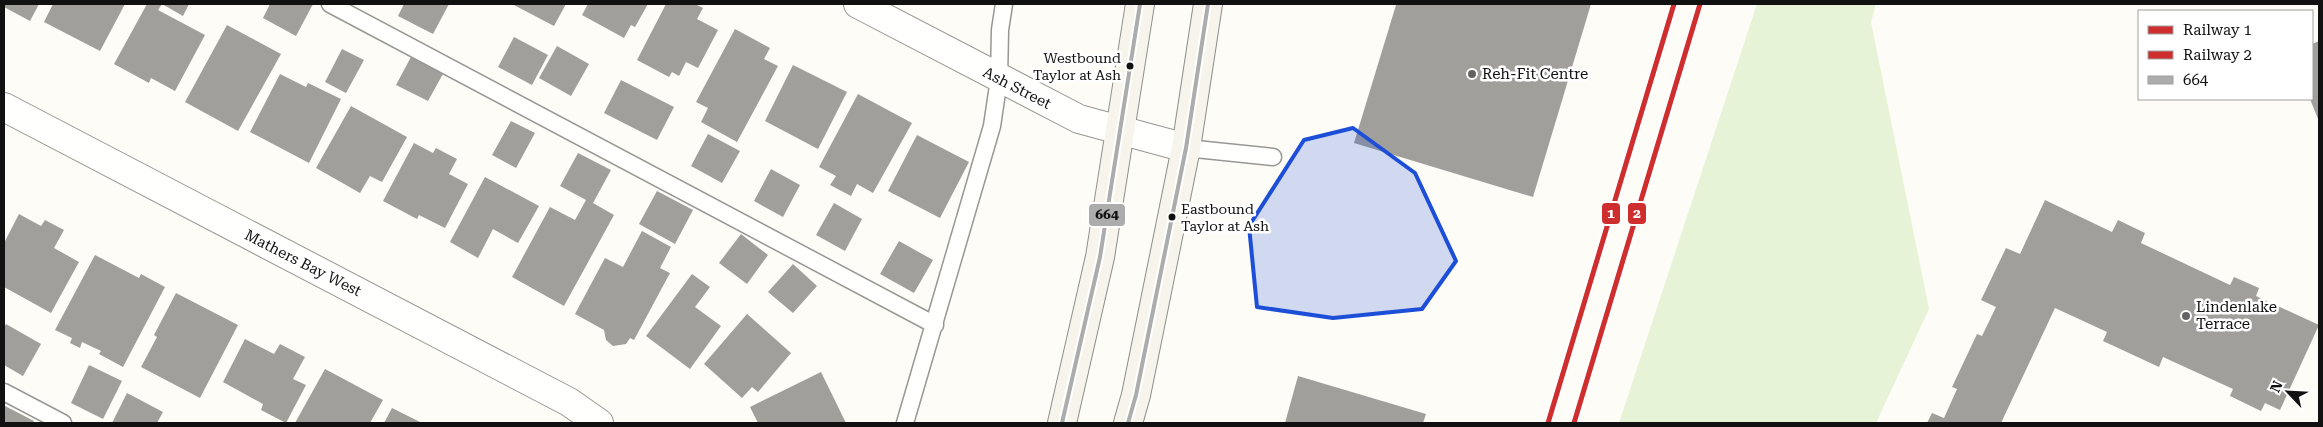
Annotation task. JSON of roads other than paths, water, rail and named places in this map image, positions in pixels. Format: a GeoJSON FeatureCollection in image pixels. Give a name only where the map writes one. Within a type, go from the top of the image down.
{"type":"FeatureCollection","features":[{"type":"Feature","properties":{"kind":"main road"},"geometry":{"type":"LineString","coordinates":[[1062,423],[1100,257],[1140,4]]}},
{"type":"Feature","properties":{"kind":"main road"},"geometry":{"type":"LineString","coordinates":[[1128,423],[1136,395],[1186,148],[1208,4]]}},
{"type":"Feature","properties":{"kind":"street","name":"Ash Street"},"geometry":{"type":"LineString","coordinates":[[858,4],[1079,119],[1186,148]]}},
{"type":"Feature","properties":{"kind":"street","name":"Mathers Bay West"},"geometry":{"type":"LineString","coordinates":[[4,107],[569,402],[600,423]]}},
{"type":"Feature","properties":{"kind":"lane"},"geometry":{"type":"LineString","coordinates":[[330,4],[935,325]]}},
{"type":"Feature","properties":{"kind":"lane"},"geometry":{"type":"LineString","coordinates":[[905,423],[992,126],[999,79],[1000,30],[1004,4]]}},
{"type":"Feature","properties":{"kind":"lane"},"geometry":{"type":"LineString","coordinates":[[1186,148],[1274,156]]}},
{"type":"Feature","properties":{"kind":"lane"},"geometry":{"type":"LineString","coordinates":[[4,392],[62,423]]}},
{"type":"Feature","properties":{"kind":"rail line","name":"1"},"geometry":{"type":"LineString","coordinates":[[1548,423],[1674,4]]}},
{"type":"Feature","properties":{"kind":"rail line","name":"2"},"geometry":{"type":"LineString","coordinates":[[1574,423],[1700,4]]}},
{"type":"Feature","properties":{"kind":"place","name":"Westbound Taylor at Ash"},"geometry":{"type":"Point","coordinates":[1130,66]}},
{"type":"Feature","properties":{"kind":"place","name":"Reh-Fit Centre"},"geometry":{"type":"Point","coordinates":[1472,74]}},
{"type":"Feature","properties":{"kind":"place","name":"Eastbound Taylor at Ash"},"geometry":{"type":"Point","coordinates":[1172,217]}},
{"type":"Feature","properties":{"kind":"place","name":"Lindenlake Terrace"},"geometry":{"type":"Point","coordinates":[2186,316]}}]}
